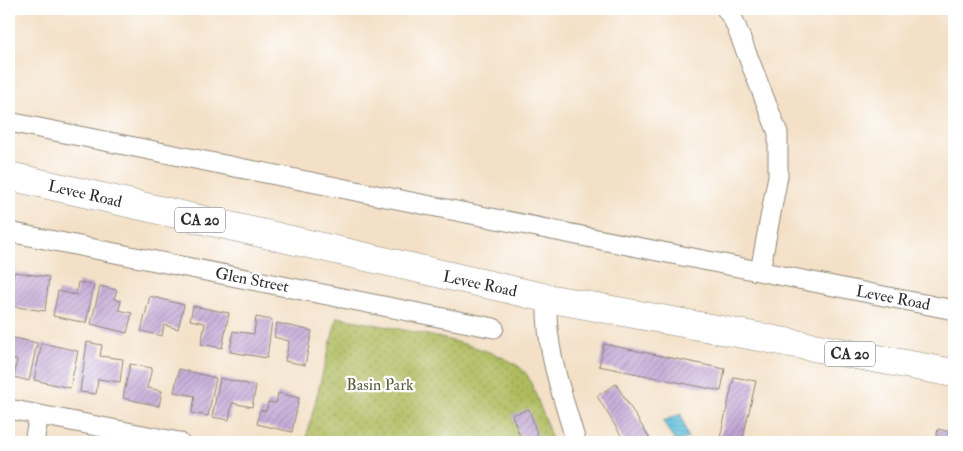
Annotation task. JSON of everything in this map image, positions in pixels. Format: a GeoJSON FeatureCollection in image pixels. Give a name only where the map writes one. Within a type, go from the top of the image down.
{"type":"FeatureCollection","features":[{"type":"Feature","properties":{"kind":"highway","name":"Levee Road"},"geometry":{"type":"LineString","coordinates":[[9,176],[547,298],[954,373]]}},
{"type":"Feature","properties":{"kind":"street"},"geometry":{"type":"LineString","coordinates":[[726,9],[734,21],[778,133],[778,176],[760,271]]}},
{"type":"Feature","properties":{"kind":"street","name":"Levee Road"},"geometry":{"type":"LineString","coordinates":[[9,122],[954,310]]}},
{"type":"Feature","properties":{"kind":"street","name":"Glen Street"},"geometry":{"type":"LineString","coordinates":[[9,232],[494,328]]}},
{"type":"Feature","properties":{"kind":"street"},"geometry":{"type":"LineString","coordinates":[[547,298],[546,323],[549,351],[576,442]]}},
{"type":"Feature","properties":{"kind":"street"},"geometry":{"type":"LineString","coordinates":[[9,409],[179,442]]}},
{"type":"Feature","properties":{"kind":"street"},"geometry":{"type":"LineString","coordinates":[[34,442],[39,416]]}},
{"type":"Feature","properties":{"kind":"green space","name":"Basin Park"},"geometry":{"type":"Polygon","coordinates":[[[337,317],[465,344],[490,352],[511,362],[525,372],[528,377],[553,442],[305,442],[337,317]]]}},
{"type":"Feature","properties":{"kind":"water"},"geometry":{"type":"Polygon","coordinates":[[[681,414],[688,438],[675,442],[663,421],[681,414]]]}},
{"type":"Feature","properties":{"kind":"building"},"geometry":{"type":"Polygon","coordinates":[[[14,272],[49,277],[45,311],[9,306],[14,272]]]}},
{"type":"Feature","properties":{"kind":"building"},"geometry":{"type":"Polygon","coordinates":[[[78,282],[94,285],[86,323],[53,316],[58,291],[76,295],[78,282]]]}},
{"type":"Feature","properties":{"kind":"building"},"geometry":{"type":"Polygon","coordinates":[[[100,286],[117,290],[114,299],[121,301],[119,310],[132,313],[127,333],[91,324],[100,286]]]}},
{"type":"Feature","properties":{"kind":"building"},"geometry":{"type":"Polygon","coordinates":[[[150,296],[184,305],[178,329],[164,325],[162,336],[141,331],[150,296]]]}},
{"type":"Feature","properties":{"kind":"building"},"geometry":{"type":"Polygon","coordinates":[[[193,306],[229,313],[222,348],[201,344],[205,323],[190,320],[193,306]]]}},
{"type":"Feature","properties":{"kind":"building"},"geometry":{"type":"Polygon","coordinates":[[[256,317],[272,320],[267,358],[230,352],[233,331],[254,334],[256,317]]]}},
{"type":"Feature","properties":{"kind":"building"},"geometry":{"type":"Polygon","coordinates":[[[277,323],[312,331],[305,365],[285,361],[289,341],[274,337],[277,323]]]}},
{"type":"Feature","properties":{"kind":"building"},"geometry":{"type":"Polygon","coordinates":[[[9,337],[37,343],[29,381],[14,377],[17,360],[9,359],[9,337]]]}},
{"type":"Feature","properties":{"kind":"building"},"geometry":{"type":"Polygon","coordinates":[[[87,342],[102,345],[100,356],[123,359],[120,382],[98,379],[96,394],[80,392],[87,342]]]}},
{"type":"Feature","properties":{"kind":"building"},"geometry":{"type":"Polygon","coordinates":[[[42,343],[78,351],[70,388],[34,380],[42,343]]]}},
{"type":"Feature","properties":{"kind":"building"},"geometry":{"type":"Polygon","coordinates":[[[604,344],[725,369],[721,391],[599,366],[604,344]]]}},
{"type":"Feature","properties":{"kind":"building"},"geometry":{"type":"Polygon","coordinates":[[[130,364],[152,368],[147,388],[162,391],[159,406],[123,398],[130,364]]]}},
{"type":"Feature","properties":{"kind":"building"},"geometry":{"type":"Polygon","coordinates":[[[179,369],[216,378],[208,416],[192,413],[195,396],[174,392],[179,369]]]}},
{"type":"Feature","properties":{"kind":"building"},"geometry":{"type":"Polygon","coordinates":[[[734,377],[756,381],[742,442],[719,442],[734,377]]]}},
{"type":"Feature","properties":{"kind":"building"},"geometry":{"type":"Polygon","coordinates":[[[220,378],[256,386],[252,407],[232,403],[229,420],[212,417],[220,378]]]}},
{"type":"Feature","properties":{"kind":"building"},"geometry":{"type":"Polygon","coordinates":[[[616,384],[652,442],[625,442],[597,396],[616,384]]]}},
{"type":"Feature","properties":{"kind":"building"},"geometry":{"type":"Polygon","coordinates":[[[278,393],[299,398],[292,432],[257,424],[260,410],[266,411],[268,402],[276,403],[278,393]]]}},
{"type":"Feature","properties":{"kind":"building"},"geometry":{"type":"Polygon","coordinates":[[[529,409],[538,437],[522,442],[512,415],[529,409]]]}},
{"type":"Feature","properties":{"kind":"building"},"geometry":{"type":"Polygon","coordinates":[[[938,429],[954,433],[954,442],[935,442],[938,429]]]}}]}
